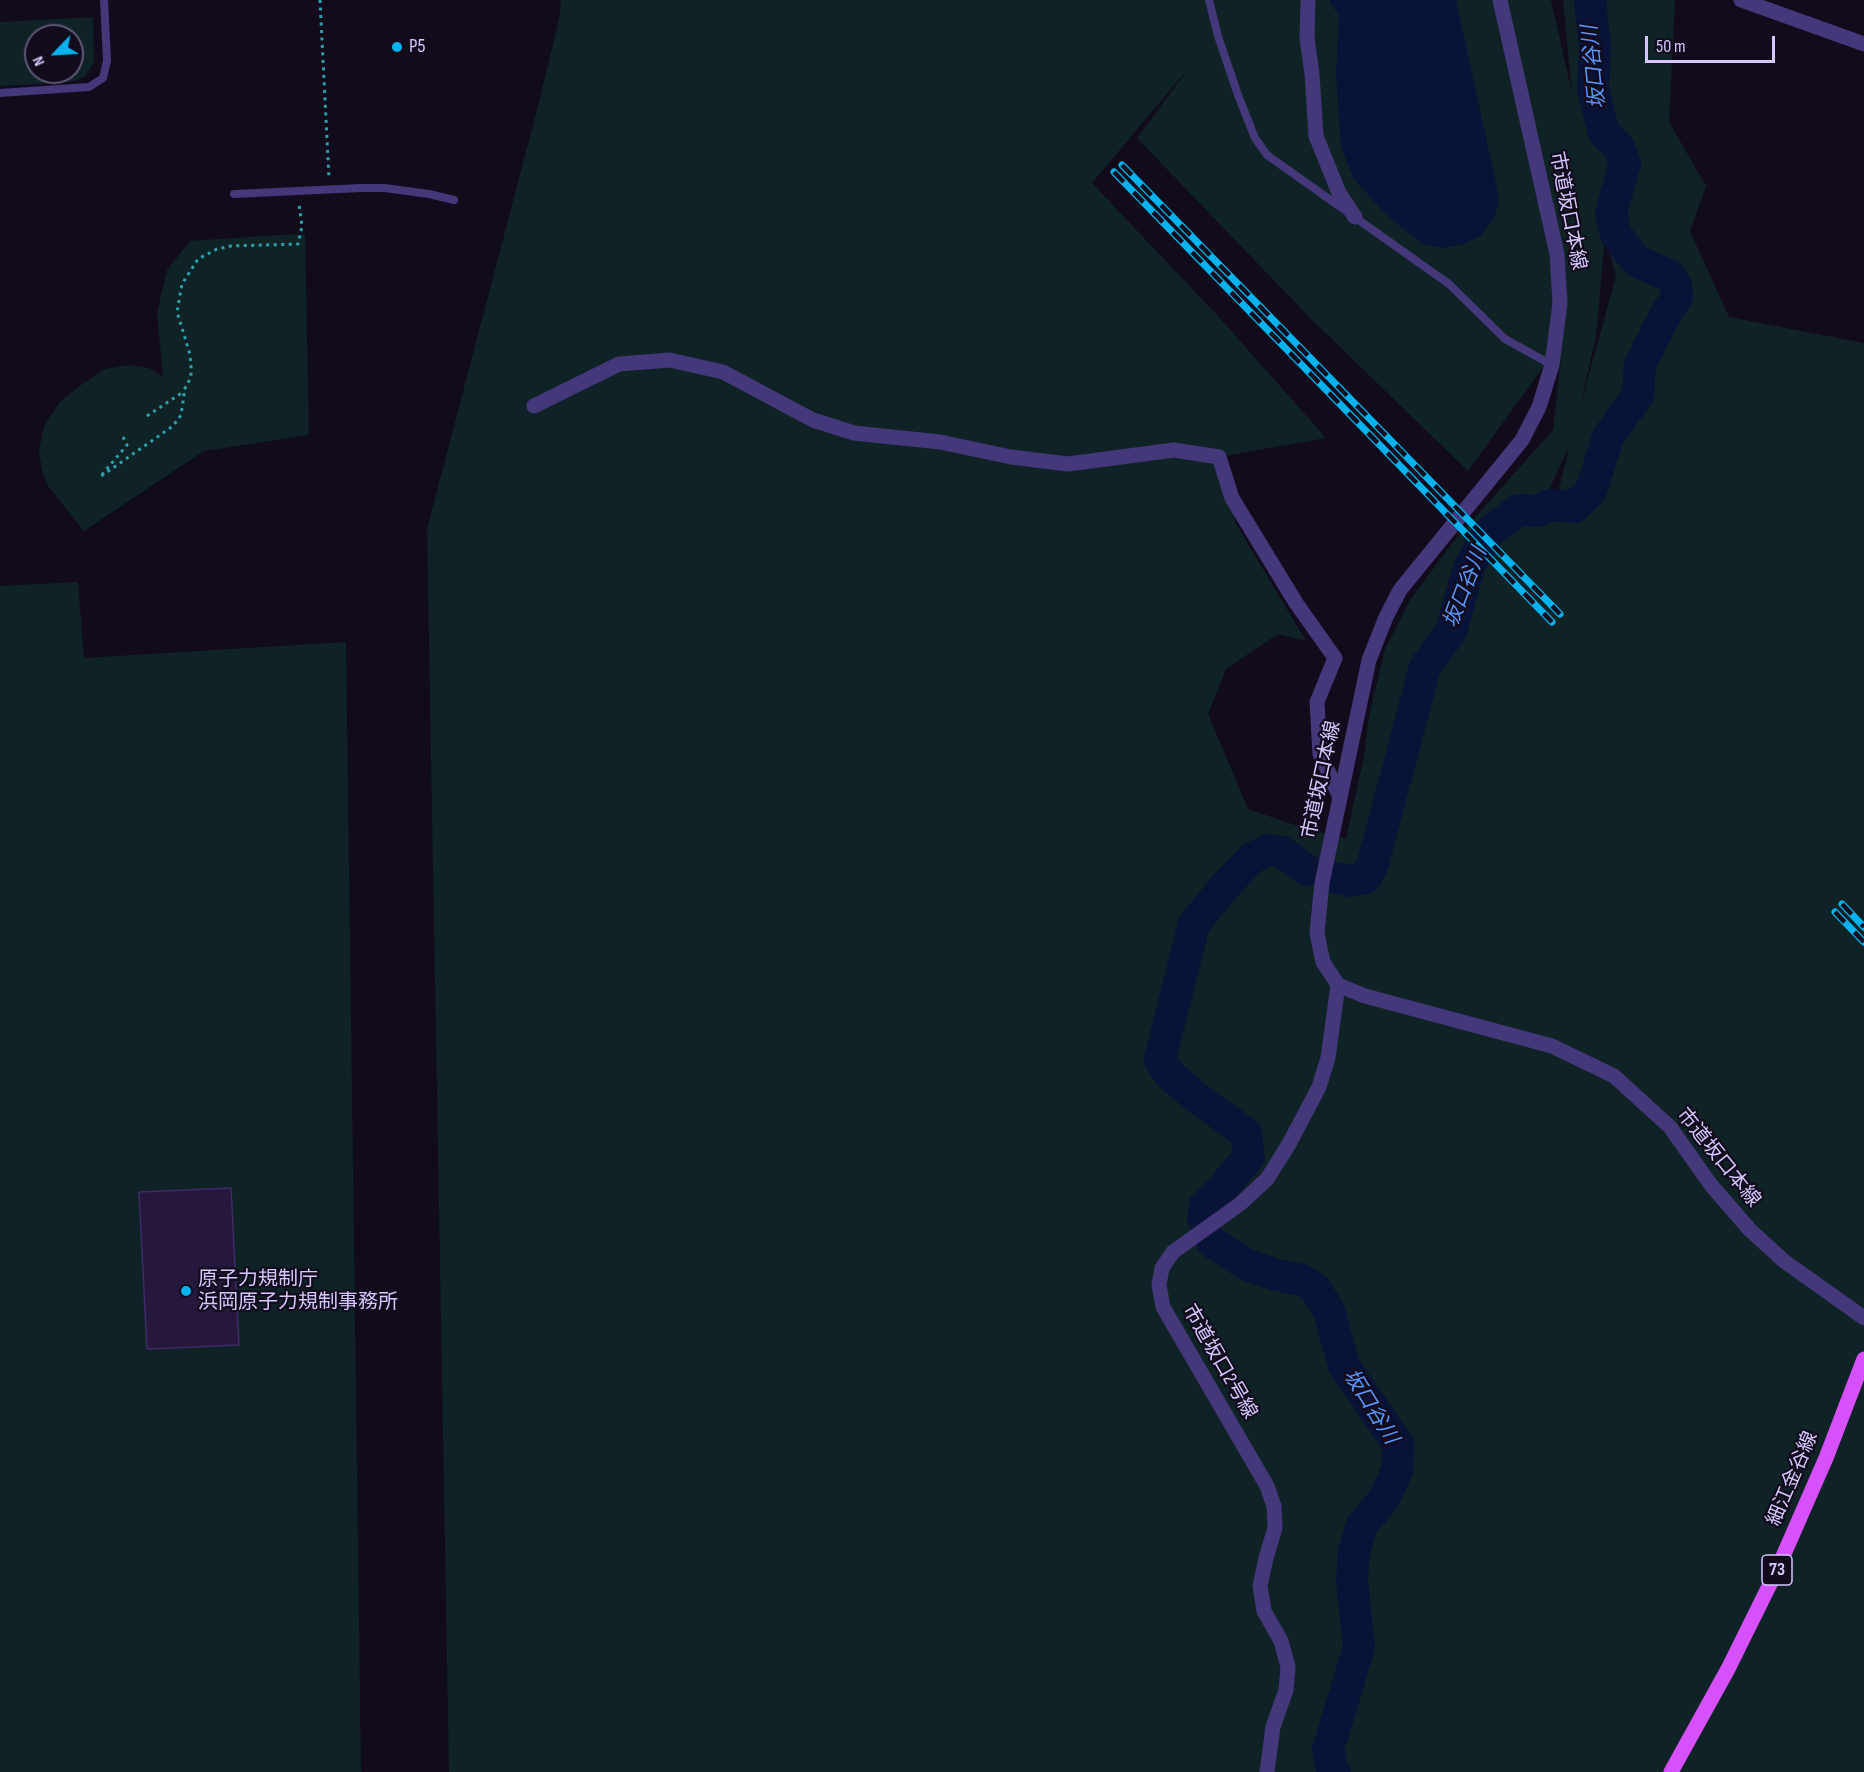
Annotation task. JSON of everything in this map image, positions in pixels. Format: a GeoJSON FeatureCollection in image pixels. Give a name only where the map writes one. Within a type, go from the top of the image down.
{"type":"FeatureCollection","features":[{"type":"Feature","properties":{"kind":"main road","name":"細江金谷線"},"geometry":{"type":"LineString","coordinates":[[1671,1772],[1728,1669],[1776,1570],[1826,1458],[1864,1359]]}},
{"type":"Feature","properties":{"kind":"street"},"geometry":{"type":"LineString","coordinates":[[1308,0],[1307,38],[1316,136],[1339,193],[1355,217]]}},
{"type":"Feature","properties":{"kind":"street","name":"市道坂口本線"},"geometry":{"type":"LineString","coordinates":[[1500,0],[1557,254],[1560,303],[1552,366],[1539,407],[1522,440],[1400,590],[1386,617],[1369,660],[1322,883],[1317,933],[1323,962],[1338,985],[1365,996],[1552,1046],[1614,1076],[1670,1127],[1711,1185],[1749,1230],[1784,1261],[1864,1318]]}},
{"type":"Feature","properties":{"kind":"street"},"geometry":{"type":"LineString","coordinates":[[1741,0],[1864,44]]}},
{"type":"Feature","properties":{"kind":"street"},"geometry":{"type":"LineString","coordinates":[[534,406],[619,364],[670,360],[723,372],[813,420],[854,433],[940,442],[1011,457],[1068,464],[1174,450],[1219,457],[1232,498],[1296,603],[1335,658],[1317,702],[1320,754],[1340,796]]}},
{"type":"Feature","properties":{"kind":"street","name":"市道坂口2号線"},"geometry":{"type":"LineString","coordinates":[[1267,1772],[1273,1727],[1286,1690],[1288,1667],[1281,1641],[1264,1611],[1260,1586],[1275,1528],[1274,1506],[1267,1486],[1163,1307],[1159,1286],[1162,1268],[1173,1252],[1240,1204],[1267,1179],[1289,1144],[1319,1087],[1328,1058],[1338,985]]}},
{"type":"Feature","properties":{"kind":"lane"},"geometry":{"type":"LineString","coordinates":[[0,93],[89,87],[103,78],[107,61],[104,0]]}},
{"type":"Feature","properties":{"kind":"lane"},"geometry":{"type":"LineString","coordinates":[[1209,0],[1221,46],[1255,138],[1268,155],[1449,284],[1505,339],[1552,366]]}},
{"type":"Feature","properties":{"kind":"lane"},"geometry":{"type":"LineString","coordinates":[[234,194],[385,188],[454,200]]}},
{"type":"Feature","properties":{"kind":"path"},"geometry":{"type":"LineString","coordinates":[[320,0],[330,189]]}},
{"type":"Feature","properties":{"kind":"path"},"geometry":{"type":"LineString","coordinates":[[147,416],[183,392],[191,377],[189,351],[177,312],[182,284],[198,258],[217,249],[231,246],[298,244],[302,226],[298,191]]}},
{"type":"Feature","properties":{"kind":"path"},"geometry":{"type":"LineString","coordinates":[[123,437],[127,445],[100,477],[173,426],[181,415],[183,392]]}},
{"type":"Feature","properties":{"kind":"green space"},"geometry":{"type":"Polygon","coordinates":[[[561,0],[1551,0],[1572,93],[1563,0],[1675,0],[1669,122],[1706,186],[1690,231],[1729,317],[1864,343],[1864,1772],[449,1772],[427,529],[560,15],[561,0]],[[1192,64],[1092,183],[1218,316],[1326,438],[1219,457],[1232,498],[1235,522],[1306,641],[1278,634],[1226,669],[1208,714],[1248,809],[1346,839],[1364,756],[1369,716],[1385,649],[1410,600],[1453,542],[1553,430],[1561,358],[1541,370],[1468,471],[1311,319],[1137,138],[1192,64]],[[1605,238],[1596,336],[1579,411],[1616,276],[1605,238]],[[1570,444],[1544,501],[1473,554],[1555,505],[1570,444]]]}},
{"type":"Feature","properties":{"kind":"green space"},"geometry":{"type":"Polygon","coordinates":[[[93,17],[94,62],[85,77],[84,24],[24,24],[24,84],[35,84],[0,86],[0,22],[93,17]]]}},
{"type":"Feature","properties":{"kind":"green space"},"geometry":{"type":"Polygon","coordinates":[[[305,234],[309,435],[204,451],[84,531],[48,486],[42,470],[39,451],[44,426],[60,402],[105,369],[129,365],[149,368],[163,377],[157,313],[167,270],[190,241],[305,234]]]}},
{"type":"Feature","properties":{"kind":"green space"},"geometry":{"type":"Polygon","coordinates":[[[78,582],[84,658],[346,642],[361,1772],[0,1772],[0,586],[78,582]]]}},
{"type":"Feature","properties":{"kind":"water"},"geometry":{"type":"Polygon","coordinates":[[[1331,0],[1456,0],[1499,197],[1495,217],[1480,236],[1463,244],[1443,248],[1423,244],[1388,217],[1353,178],[1341,147],[1336,76],[1339,15],[1330,3],[1331,0]]]}},
{"type":"Feature","properties":{"kind":"building"},"geometry":{"type":"Polygon","coordinates":[[[231,1188],[239,1345],[147,1349],[139,1192],[231,1188]]]}},
{"type":"Feature","properties":{"kind":"waterway","name":"坂口谷川"},"geometry":{"type":"LineString","coordinates":[[1337,878],[1350,881],[1366,878],[1373,863],[1425,667],[1451,631],[1469,567],[1489,532],[1519,510],[1537,511],[1550,505],[1574,507],[1591,491],[1608,437],[1638,395],[1640,365],[1677,296],[1676,285],[1670,276],[1636,261],[1616,234],[1611,213],[1625,163],[1619,147],[1604,133],[1593,90],[1595,46],[1590,0]]}},
{"type":"Feature","properties":{"kind":"waterway","name":"坂口谷川"},"geometry":{"type":"LineString","coordinates":[[1203,1219],[1205,1205],[1249,1157],[1246,1133],[1197,1098],[1169,1074],[1160,1059],[1194,924],[1252,858],[1268,850],[1282,852],[1307,870]]}},
{"type":"Feature","properties":{"kind":"waterway","name":"坂口谷川"},"geometry":{"type":"LineString","coordinates":[[1212,1242],[1247,1265],[1302,1280],[1314,1287],[1329,1311],[1344,1366],[1398,1444],[1397,1470],[1384,1499],[1362,1525],[1354,1551],[1352,1581],[1359,1647],[1328,1750],[1332,1769],[1335,1772]]}},
{"type":"Feature","properties":{"kind":"railway"},"geometry":{"type":"LineString","coordinates":[[1122,165],[1560,614]]}},
{"type":"Feature","properties":{"kind":"railway"},"geometry":{"type":"LineString","coordinates":[[1114,172],[1552,622]]}},
{"type":"Feature","properties":{"kind":"railway"},"geometry":{"type":"LineString","coordinates":[[1842,904],[1864,927]]}},
{"type":"Feature","properties":{"kind":"railway"},"geometry":{"type":"LineString","coordinates":[[1835,912],[1864,942]]}},
{"type":"Feature","properties":{"kind":"place","name":"P5"},"geometry":{"type":"Point","coordinates":[397,47]}},
{"type":"Feature","properties":{"kind":"place","name":"原子力規制庁 浜岡原子力規制事務所"},"geometry":{"type":"Point","coordinates":[186,1291]}}]}
